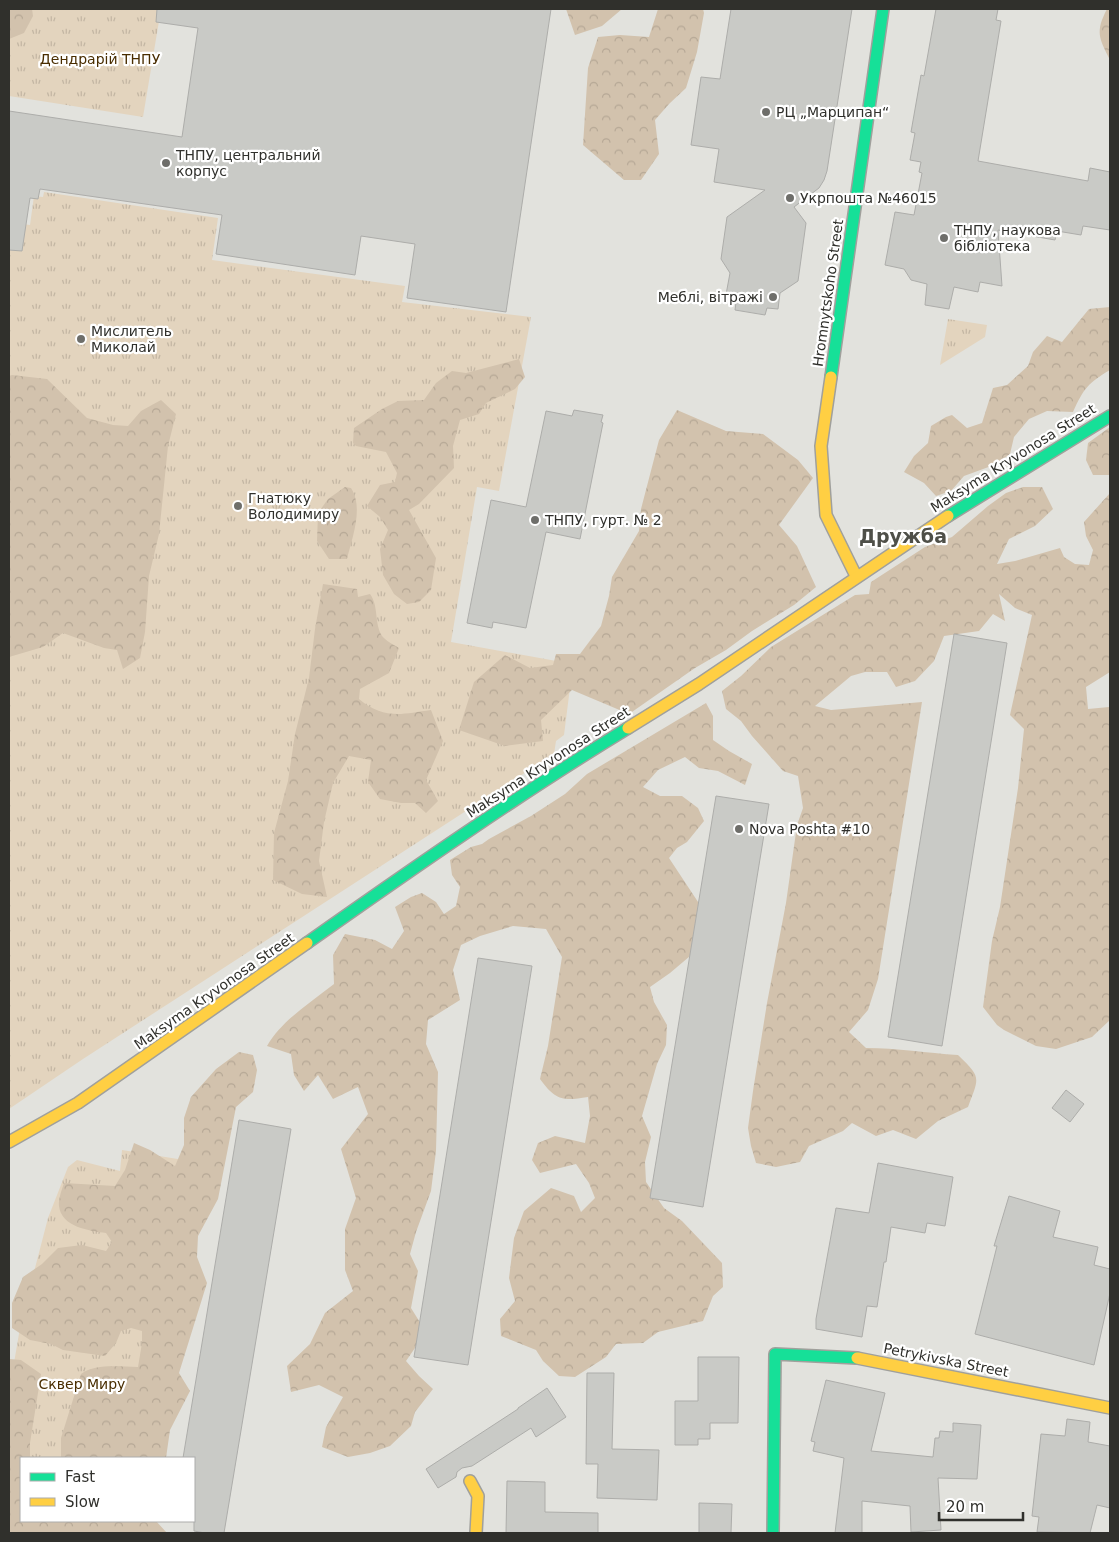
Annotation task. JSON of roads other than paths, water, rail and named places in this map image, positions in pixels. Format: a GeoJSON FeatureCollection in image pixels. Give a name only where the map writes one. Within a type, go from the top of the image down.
{"type":"FeatureCollection","features":[{"type":"Feature","properties":{"kind":"main road","name":"Hromnytskoho Street"},"geometry":{"type":"LineString","coordinates":[[856,576],[826,515],[821,446],[883,9]]}},
{"type":"Feature","properties":{"kind":"main road","name":"Maksyma Kryvonosa Street"},"geometry":{"type":"LineString","coordinates":[[9,1142],[78,1102],[137,1063],[434,854],[577,759],[698,684],[935,524],[1110,416]]}},
{"type":"Feature","properties":{"kind":"main road","name":"Petrykivska Street"},"geometry":{"type":"LineString","coordinates":[[773,1533],[774,1354],[857,1358],[1081,1400],[1110,1408]]}},
{"type":"Feature","properties":{"kind":"main road"},"geometry":{"type":"LineString","coordinates":[[470,1481],[478,1496],[476,1533]]}},
{"type":"Feature","properties":{"kind":"place","name":"РЦ „Марципан“"},"geometry":{"type":"Point","coordinates":[766,112]}},
{"type":"Feature","properties":{"kind":"place","name":"ТНПУ, центральний корпус"},"geometry":{"type":"Point","coordinates":[166,163]}},
{"type":"Feature","properties":{"kind":"place","name":"Укрпошта №46015"},"geometry":{"type":"Point","coordinates":[790,198]}},
{"type":"Feature","properties":{"kind":"place","name":"ТНПУ, наукова бібліотека"},"geometry":{"type":"Point","coordinates":[944,238]}},
{"type":"Feature","properties":{"kind":"place","name":"Меблі, вітражі"},"geometry":{"type":"Point","coordinates":[773,297]}},
{"type":"Feature","properties":{"kind":"place","name":"Мислитель Миколай"},"geometry":{"type":"Point","coordinates":[81,339]}},
{"type":"Feature","properties":{"kind":"place","name":"Гнатюку Володимиру"},"geometry":{"type":"Point","coordinates":[238,506]}},
{"type":"Feature","properties":{"kind":"place","name":"ТНПУ, гурт. № 2"},"geometry":{"type":"Point","coordinates":[535,520]}},
{"type":"Feature","properties":{"kind":"place","name":"Nova Poshta #10"},"geometry":{"type":"Point","coordinates":[739,829]}},
{"type":"Feature","properties":{"kind":"district","name":"Дружба"},"geometry":{"type":"Point","coordinates":[903,536]}},
{"type":"Feature","properties":{"kind":"park label","name":"Дендрарій ТНПУ"},"geometry":{"type":"Point","coordinates":[100,59]}},
{"type":"Feature","properties":{"kind":"park label","name":"Сквер Миру"},"geometry":{"type":"Point","coordinates":[82,1384]}}]}
